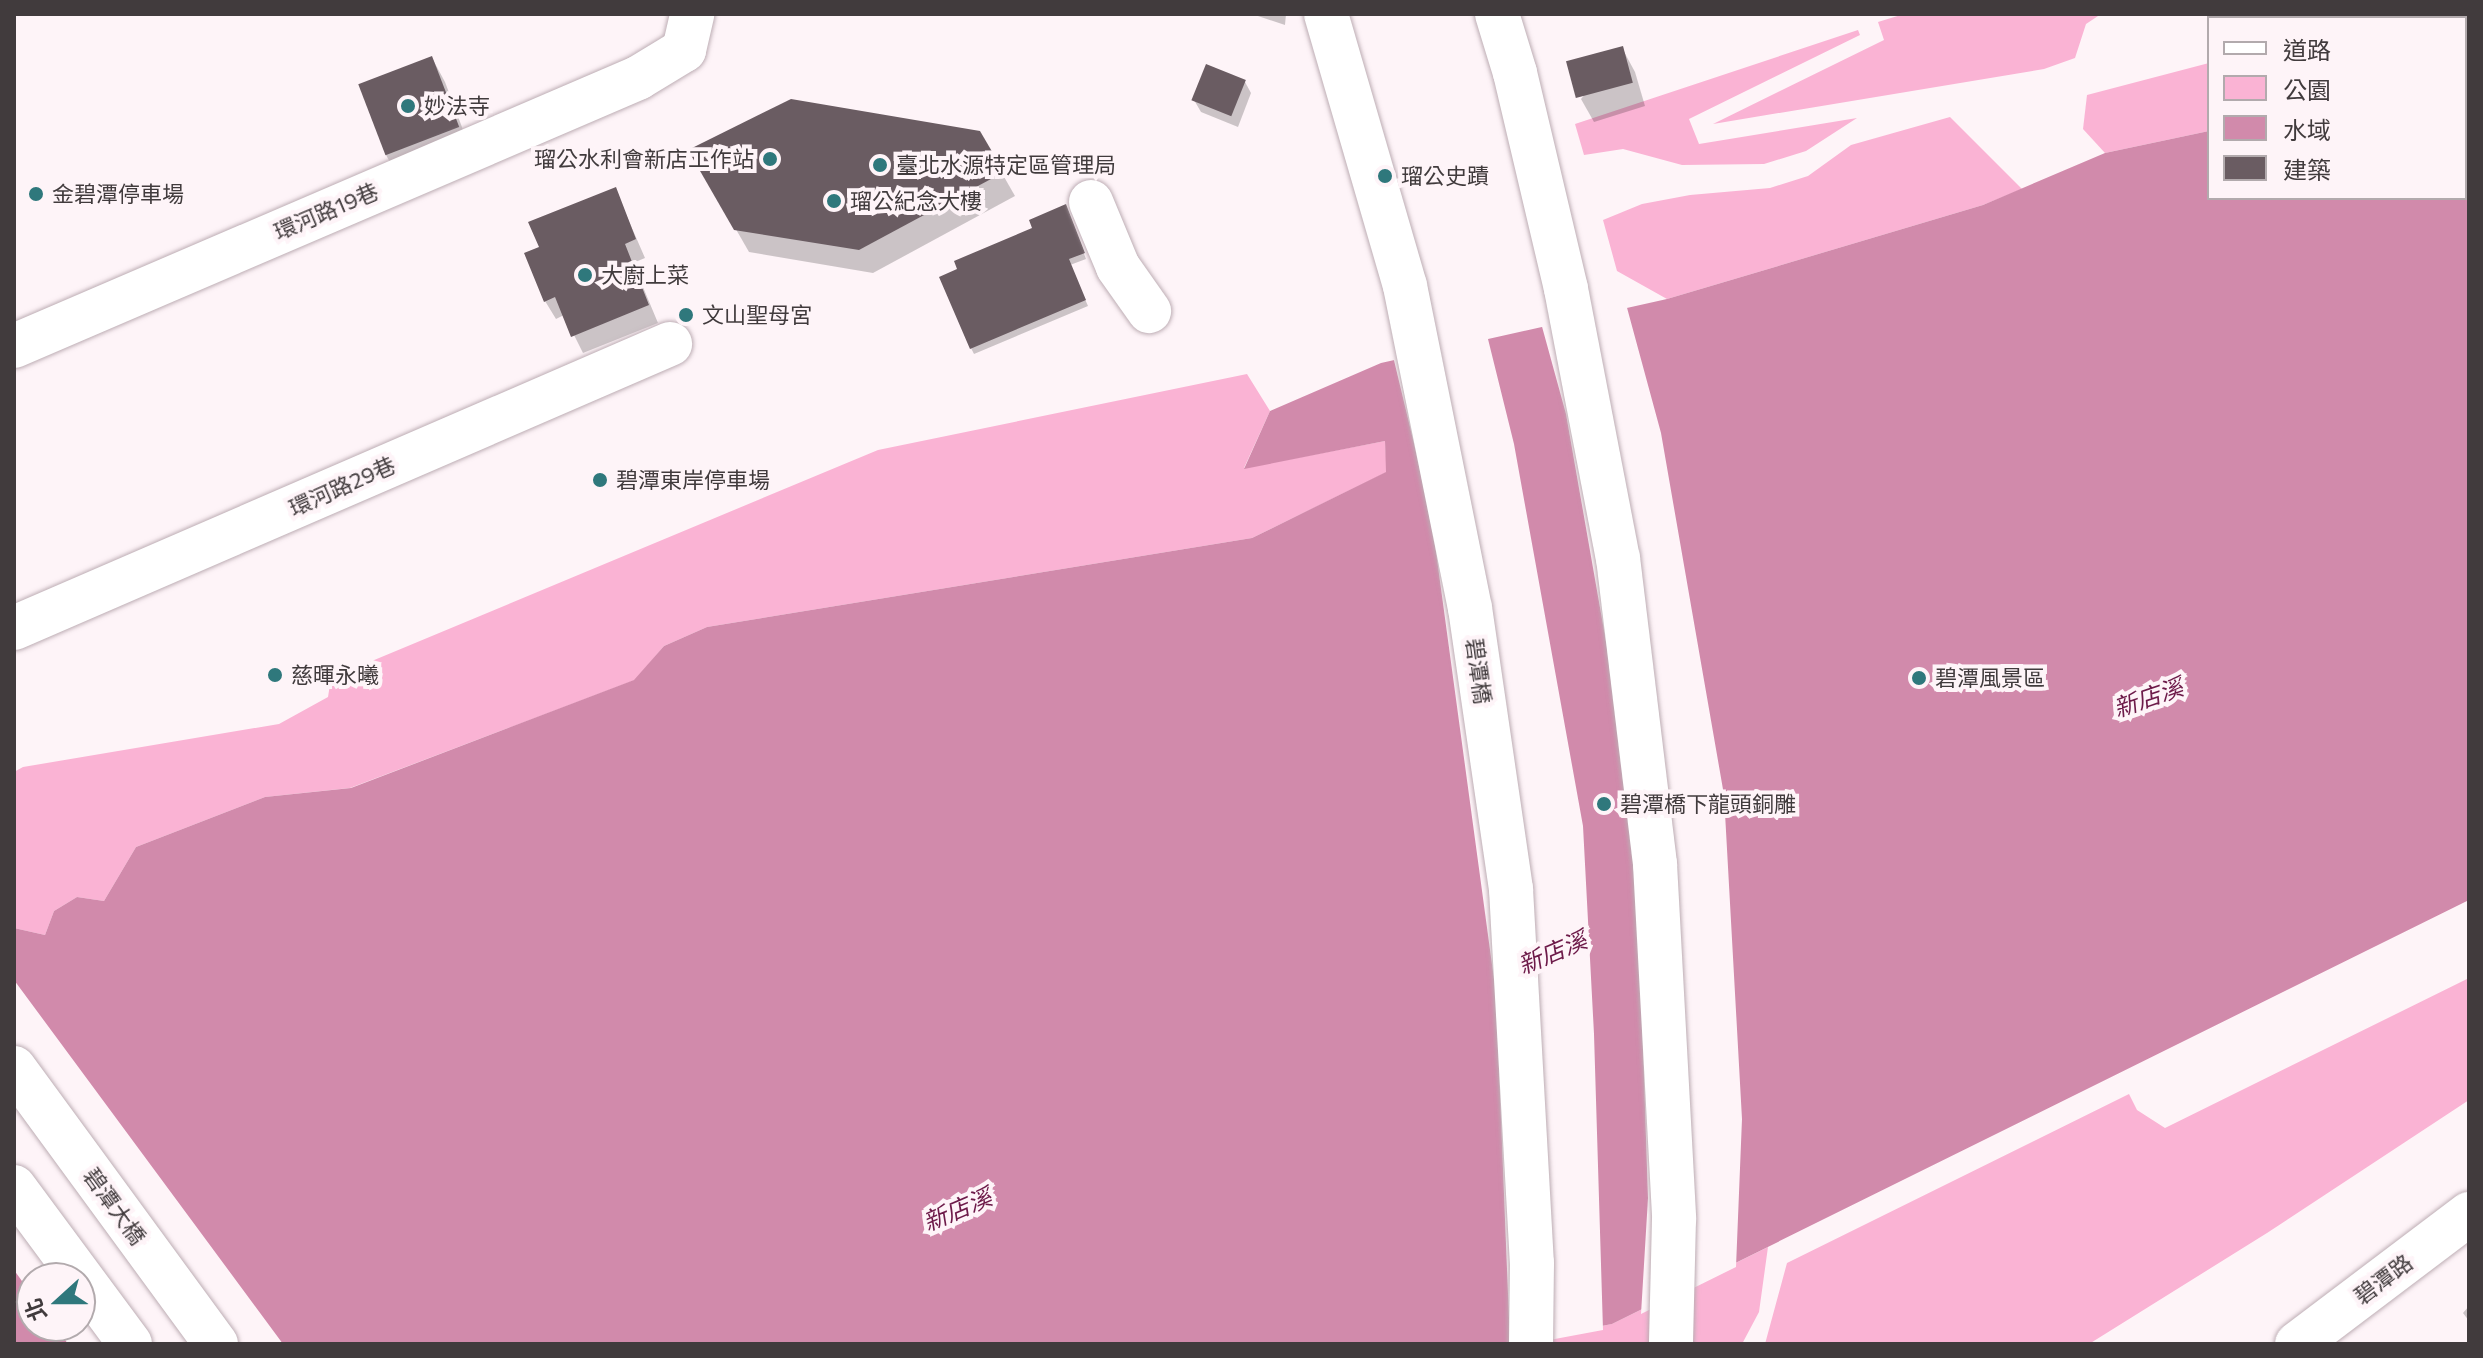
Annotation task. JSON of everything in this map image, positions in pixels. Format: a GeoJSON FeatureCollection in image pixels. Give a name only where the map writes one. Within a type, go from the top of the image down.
{"type":"FeatureCollection","features":[{"type":"Feature","properties":{"kind":"main road","name":"環河路19巷"},"geometry":{"type":"LineString","coordinates":[[14,346],[638,78],[684,50],[692,14]]}},
{"type":"Feature","properties":{"kind":"main road","name":"碧潭橋"},"geometry":{"type":"LineString","coordinates":[[1326,14],[1405,286],[1472,624],[1511,889],[1532,1263],[1531,1344]]}},
{"type":"Feature","properties":{"kind":"main road"},"geometry":{"type":"LineString","coordinates":[[1497,14],[1515,73],[1566,289],[1618,558],[1655,864],[1674,1219],[1671,1344]]}},
{"type":"Feature","properties":{"kind":"main road"},"geometry":{"type":"LineString","coordinates":[[1091,202],[1118,267],[1149,311]]}},
{"type":"Feature","properties":{"kind":"main road","name":"環河路29巷"},"geometry":{"type":"LineString","coordinates":[[14,628],[670,344]]}},
{"type":"Feature","properties":{"kind":"main road","name":"碧潭大橋"},"geometry":{"type":"LineString","coordinates":[[14,1068],[216,1344]]}},
{"type":"Feature","properties":{"kind":"main road"},"geometry":{"type":"LineString","coordinates":[[14,1187],[130,1344]]}},
{"type":"Feature","properties":{"kind":"main road","name":"碧潭路"},"geometry":{"type":"LineString","coordinates":[[2297,1344],[2469,1214]]}},
{"type":"Feature","properties":{"kind":"main road","name":"碧潭路"},"geometry":{"type":"LineString","coordinates":[[2339,1344],[2469,1252]]}},
{"type":"Feature","properties":{"kind":"green space"},"geometry":{"type":"Polygon","coordinates":[[[1904,14],[2101,14],[2086,24],[2075,58],[2044,69],[1713,124],[1884,40],[1878,22],[1904,14]]]}},
{"type":"Feature","properties":{"kind":"green space"},"geometry":{"type":"Polygon","coordinates":[[[2254,14],[2380,14],[2372,16],[2254,14]]]}},
{"type":"Feature","properties":{"kind":"green space"},"geometry":{"type":"Polygon","coordinates":[[[2469,14],[2469,75],[2467,16],[2412,16],[2469,14]]]}},
{"type":"Feature","properties":{"kind":"green space"},"geometry":{"type":"Polygon","coordinates":[[[1858,30],[1860,35],[1689,119],[1699,144],[1857,118],[1806,151],[1764,164],[1682,165],[1623,149],[1584,155],[1575,124],[1858,30]]]}},
{"type":"Feature","properties":{"kind":"green space"},"geometry":{"type":"Polygon","coordinates":[[[2207,64],[2207,131],[2105,153],[2083,129],[2087,95],[2207,64]]]}},
{"type":"Feature","properties":{"kind":"green space"},"geometry":{"type":"Polygon","coordinates":[[[1950,117],[2022,189],[1983,205],[1667,299],[1617,271],[1603,220],[1642,204],[1690,195],[1770,188],[1808,176],[1851,145],[1950,117]]]}},
{"type":"Feature","properties":{"kind":"green space"},"geometry":{"type":"Polygon","coordinates":[[[1247,374],[1270,411],[1244,468],[1385,441],[1387,472],[1252,538],[707,627],[664,646],[635,680],[350,788],[265,797],[136,847],[104,901],[77,897],[54,911],[45,935],[14,928],[14,772],[23,767],[279,724],[328,697],[331,678],[878,450],[1247,374]]]}},
{"type":"Feature","properties":{"kind":"green space"},"geometry":{"type":"Polygon","coordinates":[[[2469,978],[2469,1100],[2267,1233],[2089,1344],[1765,1344],[1787,1263],[2129,1094],[2137,1110],[2165,1128],[2469,978]]]}},
{"type":"Feature","properties":{"kind":"green space"},"geometry":{"type":"Polygon","coordinates":[[[1768,1247],[1759,1312],[1742,1344],[1507,1344],[1612,1324],[1768,1247]]]}},
{"type":"Feature","properties":{"kind":"water","name":"新店溪"},"geometry":{"type":"Polygon","coordinates":[[[2469,75],[2469,900],[1612,1324],[1507,1344],[14,1344],[14,928],[45,935],[54,911],[77,897],[104,901],[136,847],[265,797],[351,788],[634,680],[664,646],[707,627],[1252,538],[1386,472],[1385,441],[1244,469],[1270,411],[1381,363],[1667,299],[1983,205],[2105,153],[2207,131],[2207,200],[2467,200],[2469,75]]]}},
{"type":"Feature","properties":{"kind":"pier"},"geometry":{"type":"Polygon","coordinates":[[[1626,304],[1661,433],[1724,795],[1742,1119],[1736,1267],[1641,1314],[1648,1198],[1635,807],[1566,414],[1541,323],[1626,304]]]}},
{"type":"Feature","properties":{"kind":"pier"},"geometry":{"type":"Polygon","coordinates":[[[1487,335],[1514,444],[1583,826],[1594,1034],[1603,1330],[1528,1344],[1510,1344],[1496,994],[1431,515],[1393,356],[1487,335]]]}},
{"type":"Feature","properties":{"kind":"pier"},"geometry":{"type":"Polygon","coordinates":[[[14,980],[283,1344],[68,1344],[67,1342],[96,1342],[96,1262],[16,1262],[16,1273],[14,980]]]}},
{"type":"Feature","properties":{"kind":"building"},"geometry":{"type":"Polygon","coordinates":[[[1623,46],[1633,83],[1576,98],[1566,61],[1623,46]]]}},
{"type":"Feature","properties":{"kind":"building","name":"妙法寺"},"geometry":{"type":"Polygon","coordinates":[[[432,56],[459,127],[385,155],[358,84],[432,56]]]}},
{"type":"Feature","properties":{"kind":"building"},"geometry":{"type":"Polygon","coordinates":[[[1206,64],[1246,80],[1231,116],[1191,100],[1206,64]]]}},
{"type":"Feature","properties":{"kind":"building","name":"瑠公紀念大樓"},"geometry":{"type":"Polygon","coordinates":[[[791,99],[980,131],[1004,172],[859,250],[734,230],[688,150],[791,99]]]}},
{"type":"Feature","properties":{"kind":"building","name":"大廚上菜"},"geometry":{"type":"Polygon","coordinates":[[[616,187],[636,239],[625,244],[649,305],[571,337],[555,297],[544,302],[524,253],[539,247],[528,222],[616,187]]]}},
{"type":"Feature","properties":{"kind":"building"},"geometry":{"type":"Polygon","coordinates":[[[1066,204],[1085,253],[1069,259],[1086,300],[970,349],[939,277],[957,269],[954,261],[1032,228],[1029,220],[1066,204]]]}},
{"type":"Feature","properties":{"kind":"place","name":"妙法寺"},"geometry":{"type":"Point","coordinates":[408,106]}},
{"type":"Feature","properties":{"kind":"place","name":"瑠公水利會新店工作站"},"geometry":{"type":"Point","coordinates":[770,159]}},
{"type":"Feature","properties":{"kind":"place","name":"臺北水源特定區管理局"},"geometry":{"type":"Point","coordinates":[880,165]}},
{"type":"Feature","properties":{"kind":"place","name":"瑠公史蹟"},"geometry":{"type":"Point","coordinates":[1385,176]}},
{"type":"Feature","properties":{"kind":"place","name":"金碧潭停車場"},"geometry":{"type":"Point","coordinates":[36,194]}},
{"type":"Feature","properties":{"kind":"place","name":"瑠公紀念大樓"},"geometry":{"type":"Point","coordinates":[834,201]}},
{"type":"Feature","properties":{"kind":"place","name":"大廚上菜"},"geometry":{"type":"Point","coordinates":[585,275]}},
{"type":"Feature","properties":{"kind":"place","name":"文山聖母宮"},"geometry":{"type":"Point","coordinates":[686,315]}},
{"type":"Feature","properties":{"kind":"place","name":"碧潭東岸停車場"},"geometry":{"type":"Point","coordinates":[600,480]}},
{"type":"Feature","properties":{"kind":"place","name":"慈暉永曦"},"geometry":{"type":"Point","coordinates":[275,675]}},
{"type":"Feature","properties":{"kind":"place","name":"碧潭風景區"},"geometry":{"type":"Point","coordinates":[1919,678]}},
{"type":"Feature","properties":{"kind":"place","name":"碧潭橋下龍頭銅雕"},"geometry":{"type":"Point","coordinates":[1604,804]}}]}
